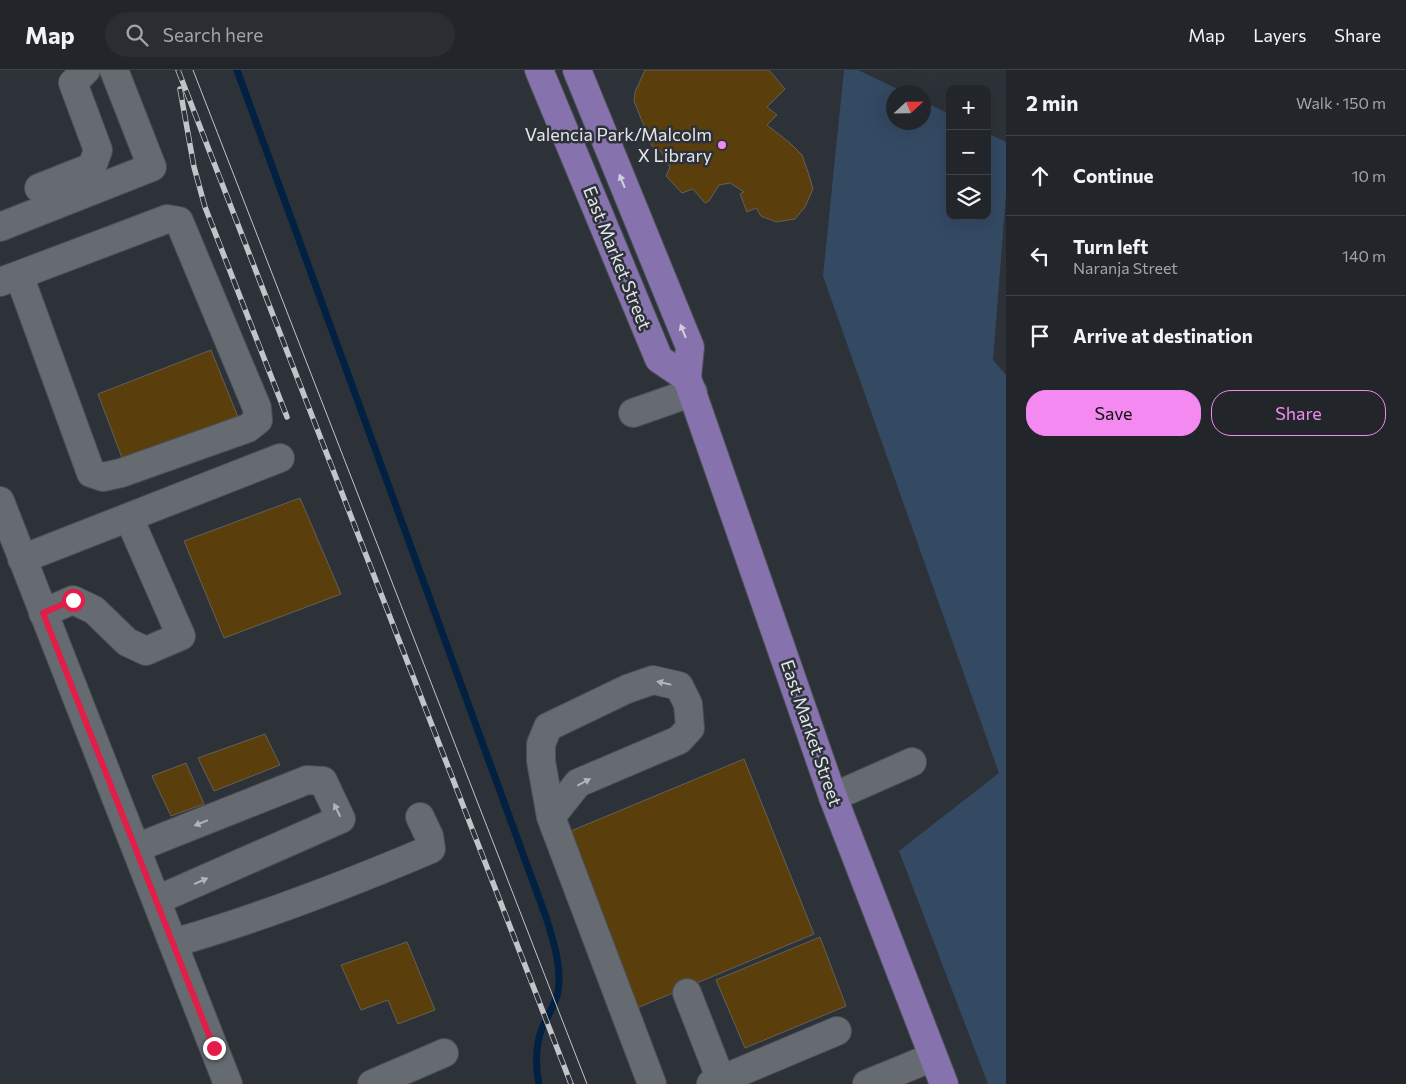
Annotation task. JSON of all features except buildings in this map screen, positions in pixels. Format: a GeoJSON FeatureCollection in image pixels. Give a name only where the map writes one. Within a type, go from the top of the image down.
{"type":"FeatureCollection","features":[{"type":"Feature","properties":{"kind":"main road","name":"East Market Street"},"geometry":{"type":"LineString","coordinates":[[539,70],[659,359],[690,385]]}},
{"type":"Feature","properties":{"kind":"main road","name":"East Market Street"},"geometry":{"type":"LineString","coordinates":[[577,70],[690,347],[690,385],[832,797],[944,1084]]}},
{"type":"Feature","properties":{"kind":"street"},"geometry":{"type":"LineString","coordinates":[[39,188],[92,168],[98,150],[73,83],[86,70]]}},
{"type":"Feature","properties":{"kind":"street"},"geometry":{"type":"LineString","coordinates":[[0,227],[152,167],[114,70]]}},
{"type":"Feature","properties":{"kind":"street"},"geometry":{"type":"LineString","coordinates":[[167,219],[179,221],[257,408],[258,420],[248,428],[121,473],[103,477],[91,473],[9,278],[167,219]]}},
{"type":"Feature","properties":{"kind":"street"},"geometry":{"type":"LineString","coordinates":[[632,413],[690,385]]}},
{"type":"Feature","properties":{"kind":"street"},"geometry":{"type":"LineString","coordinates":[[22,559],[280,458]]}},
{"type":"Feature","properties":{"kind":"street"},"geometry":{"type":"LineString","coordinates":[[0,501],[228,1084]]}},
{"type":"Feature","properties":{"kind":"street"},"geometry":{"type":"LineString","coordinates":[[43,613],[73,600],[94,610],[127,642],[146,651],[181,636],[129,518]]}},
{"type":"Feature","properties":{"kind":"street"},"geometry":{"type":"LineString","coordinates":[[551,816],[578,783],[680,740],[690,728],[688,704],[679,686],[653,680],[627,689],[548,727],[541,744],[541,761],[551,816],[652,1084]]}},
{"type":"Feature","properties":{"kind":"street"},"geometry":{"type":"LineString","coordinates":[[832,797],[912,762]]}},
{"type":"Feature","properties":{"kind":"street"},"geometry":{"type":"LineString","coordinates":[[136,848],[307,780],[323,781],[341,819],[157,900]]}},
{"type":"Feature","properties":{"kind":"street"},"geometry":{"type":"LineString","coordinates":[[174,943],[335,889],[431,849],[429,836],[420,817]]}},
{"type":"Feature","properties":{"kind":"street"},"geometry":{"type":"LineString","coordinates":[[687,993],[716,1082],[837,1031]]}},
{"type":"Feature","properties":{"kind":"street"},"geometry":{"type":"LineString","coordinates":[[372,1084],[444,1053]]}},
{"type":"Feature","properties":{"kind":"street"},"geometry":{"type":"LineString","coordinates":[[867,1084],[933,1057]]}},
{"type":"Feature","properties":{"kind":"shaded area"},"geometry":{"type":"Polygon","coordinates":[[[844,70],[858,70],[889,85],[886,85],[886,130],[931,130],[931,105],[946,112],[946,220],[991,220],[991,135],[1006,142],[1006,194],[993,360],[1006,375],[1006,1084],[988,1084],[899,851],[999,773],[823,276],[844,70]]]}},
{"type":"Feature","properties":{"kind":"waterway"},"geometry":{"type":"LineString","coordinates":[[237,70],[550,929],[557,956],[559,983],[557,997],[541,1031],[538,1043],[537,1064],[539,1084]]}},
{"type":"Feature","properties":{"kind":"tram line"},"geometry":{"type":"LineString","coordinates":[[193,70],[587,1084]]}},
{"type":"Feature","properties":{"kind":"railway"},"geometry":{"type":"LineString","coordinates":[[178,70],[571,1084]]}},
{"type":"Feature","properties":{"kind":"railway"},"geometry":{"type":"LineString","coordinates":[[180,89],[194,167],[205,207],[287,417]]}},
{"type":"Feature","properties":{"kind":"place","name":"Valencia Park/Malcolm X Library"},"geometry":{"type":"Point","coordinates":[722,145]}},
{"type":"Feature","properties":{"kind":"route"},"geometry":{"type":"LineString","coordinates":[[73,600],[43,613],[214,1048]]}}]}
